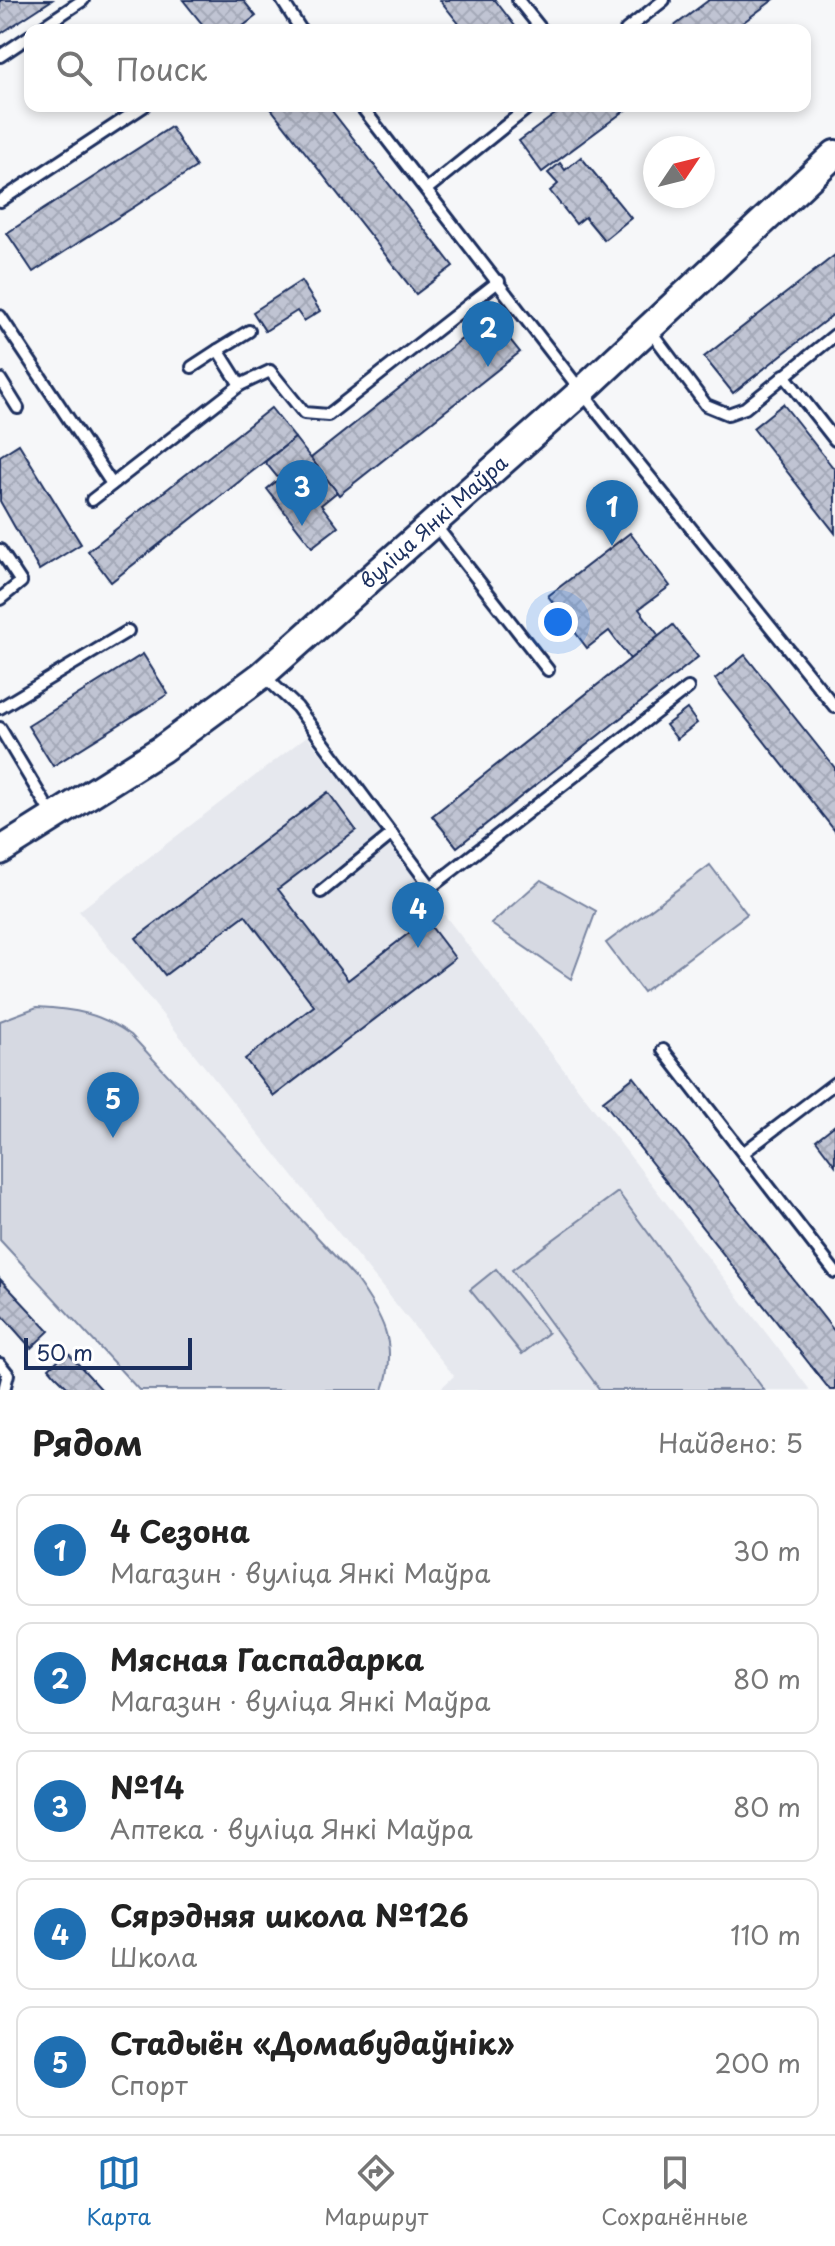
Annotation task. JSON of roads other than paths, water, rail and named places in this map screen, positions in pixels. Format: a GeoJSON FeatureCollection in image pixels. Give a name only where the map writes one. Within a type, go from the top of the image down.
{"type":"FeatureCollection","features":[{"type":"Feature","properties":{"kind":"street","name":"вуліца Янкі Маўра"},"geometry":{"type":"LineString","coordinates":[[0,851],[162,749],[262,675],[435,525],[835,154]]}},
{"type":"Feature","properties":{"kind":"lane"},"geometry":{"type":"LineString","coordinates":[[47,24],[83,0]]}},
{"type":"Feature","properties":{"kind":"lane"},"geometry":{"type":"LineString","coordinates":[[282,0],[297,24]]}},
{"type":"Feature","properties":{"kind":"lane"},"geometry":{"type":"LineString","coordinates":[[518,0],[537,24]]}},
{"type":"Feature","properties":{"kind":"lane"},"geometry":{"type":"LineString","coordinates":[[634,24],[664,0]]}},
{"type":"Feature","properties":{"kind":"lane"},"geometry":{"type":"LineString","coordinates":[[0,56],[24,40]]}},
{"type":"Feature","properties":{"kind":"lane"},"geometry":{"type":"LineString","coordinates":[[0,201],[135,112]]}},
{"type":"Feature","properties":{"kind":"lane"},"geometry":{"type":"LineString","coordinates":[[366,112],[582,391],[835,707]]}},
{"type":"Feature","properties":{"kind":"lane"},"geometry":{"type":"LineString","coordinates":[[427,189],[523,112]]}},
{"type":"Feature","properties":{"kind":"lane"},"geometry":{"type":"LineString","coordinates":[[92,500],[240,385],[270,371],[304,413],[328,415],[499,281]]}},
{"type":"Feature","properties":{"kind":"lane"},"geometry":{"type":"LineString","coordinates":[[0,316],[112,484]]}},
{"type":"Feature","properties":{"kind":"lane"},"geometry":{"type":"LineString","coordinates":[[649,329],[706,405],[728,414],[745,408],[835,335]]}},
{"type":"Feature","properties":{"kind":"lane"},"geometry":{"type":"LineString","coordinates":[[192,367],[249,331]]}},
{"type":"Feature","properties":{"kind":"lane"},"geometry":{"type":"LineString","coordinates":[[218,350],[240,385]]}},
{"type":"Feature","properties":{"kind":"lane"},"geometry":{"type":"LineString","coordinates":[[784,375],[835,440]]}},
{"type":"Feature","properties":{"kind":"lane"},"geometry":{"type":"LineString","coordinates":[[0,379],[18,408]]}},
{"type":"Feature","properties":{"kind":"lane"},"geometry":{"type":"LineString","coordinates":[[435,525],[548,670]]}},
{"type":"Feature","properties":{"kind":"lane"},"geometry":{"type":"LineString","coordinates":[[0,550],[21,582],[0,599]]}},
{"type":"Feature","properties":{"kind":"lane"},"geometry":{"type":"LineString","coordinates":[[0,708],[128,631]]}},
{"type":"Feature","properties":{"kind":"lane"},"geometry":{"type":"LineString","coordinates":[[262,675],[297,707],[431,887],[688,688]]}},
{"type":"Feature","properties":{"kind":"lane"},"geometry":{"type":"LineString","coordinates":[[0,728],[54,817]]}},
{"type":"Feature","properties":{"kind":"lane"},"geometry":{"type":"LineString","coordinates":[[321,892],[392,834]]}},
{"type":"Feature","properties":{"kind":"lane"},"geometry":{"type":"LineString","coordinates":[[663,1050],[835,1271]]}},
{"type":"Feature","properties":{"kind":"lane"},"geometry":{"type":"LineString","coordinates":[[743,1153],[835,1083]]}},
{"type":"Feature","properties":{"kind":"lane"},"geometry":{"type":"LineString","coordinates":[[0,1364],[8,1374],[4,1390]]}},
{"type":"Feature","properties":{"kind":"place","name":"Мясная Гаспадарка"},"geometry":{"type":"Point","coordinates":[488,367]}},
{"type":"Feature","properties":{"kind":"place","name":"№14"},"geometry":{"type":"Point","coordinates":[302,526]}},
{"type":"Feature","properties":{"kind":"place","name":"4 Сезона"},"geometry":{"type":"Point","coordinates":[612,546]}},
{"type":"Feature","properties":{"kind":"place","name":"Сярэдняя школа №126"},"geometry":{"type":"Point","coordinates":[418,948]}},
{"type":"Feature","properties":{"kind":"place","name":"Стадыён «Домабудаўнік»"},"geometry":{"type":"Point","coordinates":[113,1138]}}]}
